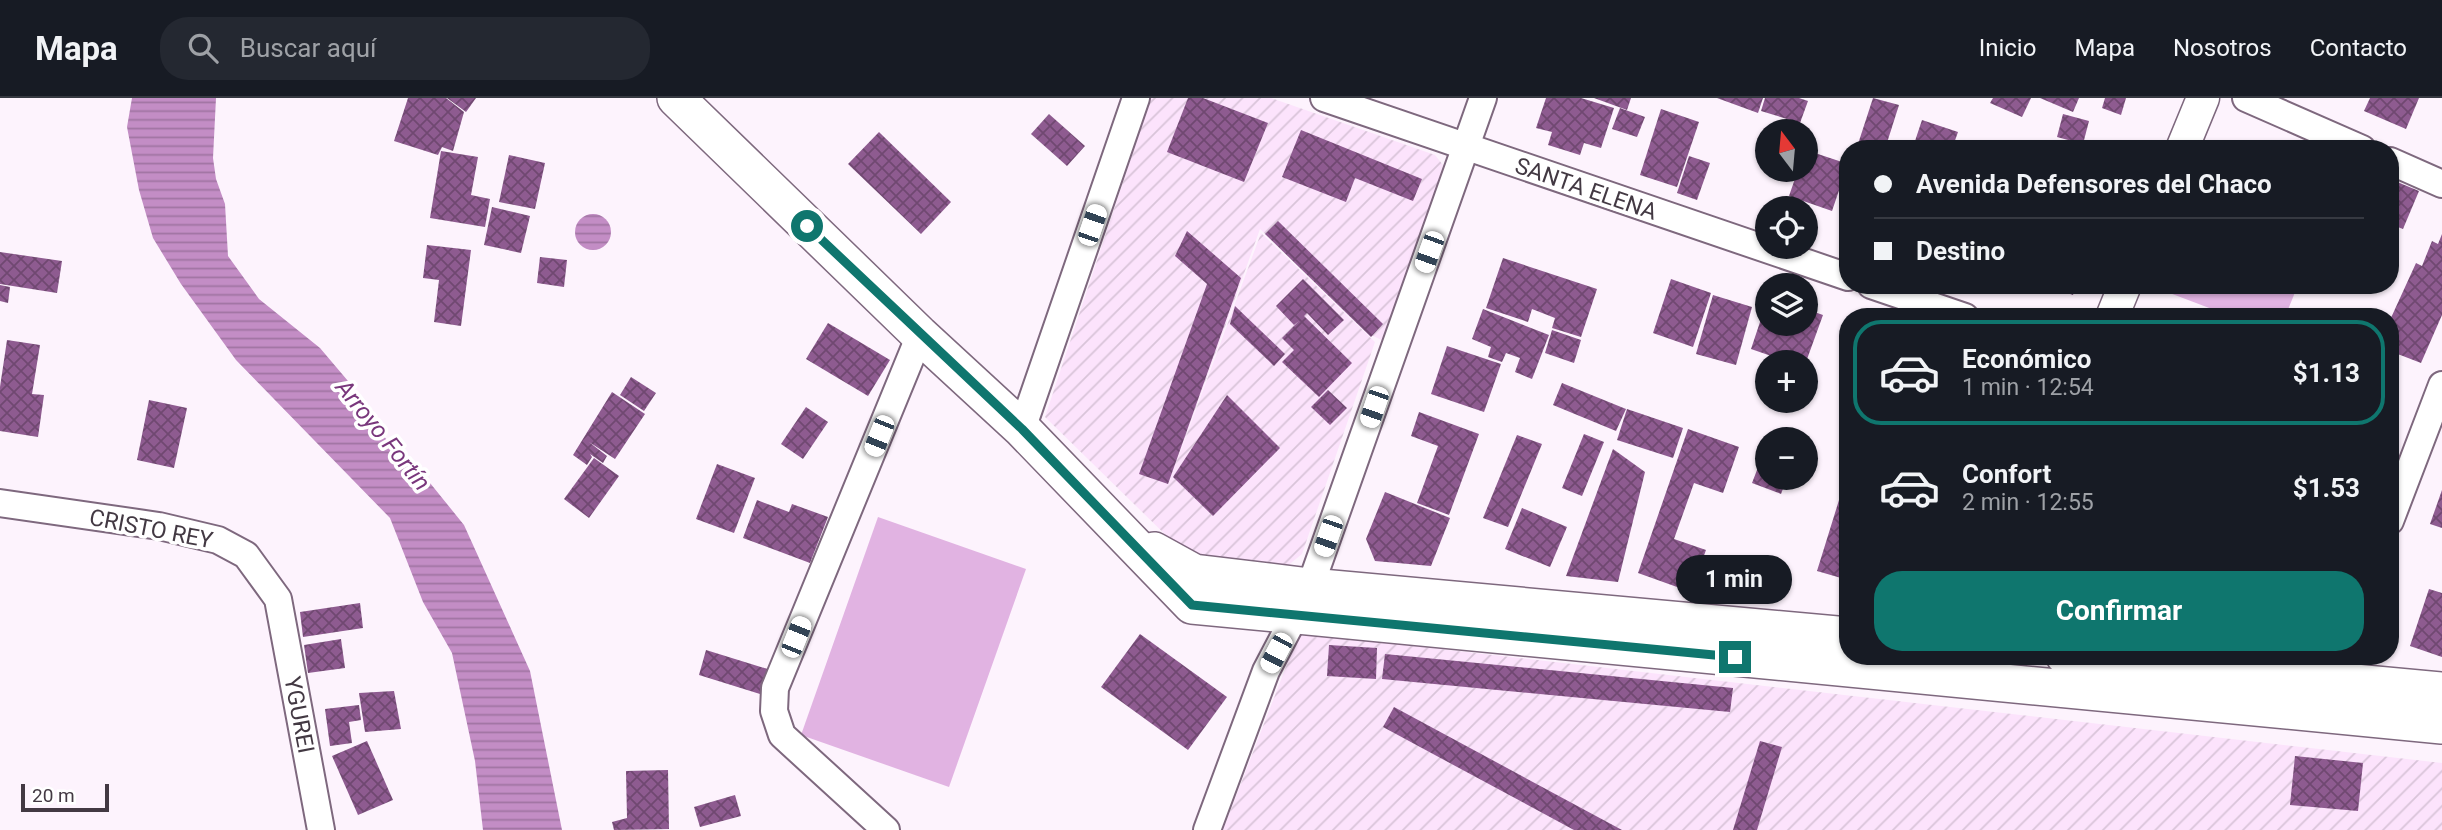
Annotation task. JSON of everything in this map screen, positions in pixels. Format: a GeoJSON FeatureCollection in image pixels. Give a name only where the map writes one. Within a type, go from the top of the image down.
{"type":"FeatureCollection","features":[{"type":"Feature","properties":{"kind":"main road"},"geometry":{"type":"LineString","coordinates":[[676,98],[920,335],[1022,429],[1192,605],[1303,601],[1839,635]]}},
{"type":"Feature","properties":{"kind":"main road"},"geometry":{"type":"LineString","coordinates":[[1125,535],[1194,573],[1303,601],[1839,654]]}},
{"type":"Feature","properties":{"kind":"main road"},"geometry":{"type":"LineString","coordinates":[[1946,665],[1986,669],[2330,683],[2442,724]]}},
{"type":"Feature","properties":{"kind":"main road"},"geometry":{"type":"LineString","coordinates":[[2153,665],[2442,691]]}},
{"type":"Feature","properties":{"kind":"street"},"geometry":{"type":"LineString","coordinates":[[1022,429],[1136,98]]}},
{"type":"Feature","properties":{"kind":"street","name":"SANTA ELENA"},"geometry":{"type":"LineString","coordinates":[[1324,98],[1839,275]]}},
{"type":"Feature","properties":{"kind":"street"},"geometry":{"type":"LineString","coordinates":[[1207,830],[1266,671],[1303,601],[1483,98]]}},
{"type":"Feature","properties":{"kind":"street"},"geometry":{"type":"LineString","coordinates":[[2186,140],[2203,98]]}},
{"type":"Feature","properties":{"kind":"street"},"geometry":{"type":"LineString","coordinates":[[2246,98],[2342,140]]}},
{"type":"Feature","properties":{"kind":"street"},"geometry":{"type":"LineString","coordinates":[[2399,165],[2442,184]]}},
{"type":"Feature","properties":{"kind":"street"},"geometry":{"type":"LineString","coordinates":[[1897,294],[1939,308]]}},
{"type":"Feature","properties":{"kind":"street"},"geometry":{"type":"LineString","coordinates":[[886,830],[782,735],[774,711],[775,688],[920,335]]}},
{"type":"Feature","properties":{"kind":"street"},"geometry":{"type":"LineString","coordinates":[[2399,479],[2442,385]]}},
{"type":"Feature","properties":{"kind":"street","name":"CRISTO REY"},"geometry":{"type":"LineString","coordinates":[[0,503],[159,526],[218,540],[246,555],[278,599]]}},
{"type":"Feature","properties":{"kind":"street","name":"YGUREI"},"geometry":{"type":"LineString","coordinates":[[278,599],[321,830]]}},
{"type":"Feature","properties":{"kind":"shaded area"},"geometry":{"type":"Polygon","coordinates":[[[132,98],[216,98],[213,158],[216,179],[225,204],[228,256],[259,299],[320,348],[348,381],[362,409],[395,450],[426,478],[464,525],[530,671],[562,830],[483,830],[475,761],[452,653],[423,602],[390,518],[236,360],[181,284],[153,238],[139,190],[127,127],[132,98]]]}},
{"type":"Feature","properties":{"kind":"shaded area"},"geometry":{"type":"Polygon","coordinates":[[[1151,98],[1271,98],[1435,155],[1443,165],[1390,344],[1369,334],[1260,229],[1170,480],[1261,233],[1375,342],[1302,554],[1286,567],[1195,557],[1179,548],[1045,417],[1151,98]]]}},
{"type":"Feature","properties":{"kind":"shaded area"},"geometry":{"type":"Polygon","coordinates":[[[593,214],[606,219],[611,232],[606,245],[593,250],[580,245],[575,232],[580,219],[593,214]]]}},
{"type":"Feature","properties":{"kind":"shaded area"},"geometry":{"type":"Polygon","coordinates":[[[2172,294],[2294,294],[2289,308],[2209,308],[2172,294]]]}},
{"type":"Feature","properties":{"kind":"shaded area"},"geometry":{"type":"Polygon","coordinates":[[[878,517],[1026,569],[949,787],[801,735],[878,517]]]}},
{"type":"Feature","properties":{"kind":"shaded area"},"geometry":{"type":"Polygon","coordinates":[[[1299,633],[2442,763],[2442,830],[1223,830],[1299,633]]]}},
{"type":"Feature","properties":{"kind":"building"},"geometry":{"type":"Polygon","coordinates":[[[408,98],[446,98],[464,112],[453,151],[442,147],[438,155],[394,141],[408,98]]]}},
{"type":"Feature","properties":{"kind":"building"},"geometry":{"type":"Polygon","coordinates":[[[447,98],[476,98],[466,112],[447,98]]]}},
{"type":"Feature","properties":{"kind":"building"},"geometry":{"type":"Polygon","coordinates":[[[1188,98],[1203,98],[1268,123],[1244,182],[1167,152],[1188,98]]]}},
{"type":"Feature","properties":{"kind":"building"},"geometry":{"type":"Polygon","coordinates":[[[1546,98],[1581,98],[1614,108],[1601,148],[1584,143],[1580,155],[1548,145],[1552,132],[1536,128],[1546,98]]]}},
{"type":"Feature","properties":{"kind":"building"},"geometry":{"type":"Polygon","coordinates":[[[1594,98],[1631,98],[1627,110],[1594,98]]]}},
{"type":"Feature","properties":{"kind":"building"},"geometry":{"type":"Polygon","coordinates":[[[1717,98],[1763,98],[1758,113],[1717,98]]]}},
{"type":"Feature","properties":{"kind":"building"},"geometry":{"type":"Polygon","coordinates":[[[1765,98],[1799,98],[1808,101],[1801,119],[1787,119],[1761,111],[1765,98]]]}},
{"type":"Feature","properties":{"kind":"building"},"geometry":{"type":"Polygon","coordinates":[[[1873,98],[1899,105],[1888,140],[1859,140],[1873,98]]]}},
{"type":"Feature","properties":{"kind":"building"},"geometry":{"type":"Polygon","coordinates":[[[1993,98],[2031,98],[2022,117],[1990,103],[1993,98]]]}},
{"type":"Feature","properties":{"kind":"building"},"geometry":{"type":"Polygon","coordinates":[[[2040,98],[2079,98],[2073,112],[2040,98]]]}},
{"type":"Feature","properties":{"kind":"building"},"geometry":{"type":"Polygon","coordinates":[[[2105,98],[2126,98],[2121,115],[2102,108],[2105,98]]]}},
{"type":"Feature","properties":{"kind":"building"},"geometry":{"type":"Polygon","coordinates":[[[2370,98],[2419,98],[2406,129],[2364,111],[2370,98]]]}},
{"type":"Feature","properties":{"kind":"building"},"geometry":{"type":"Polygon","coordinates":[[[1620,108],[1645,117],[1637,137],[1612,129],[1620,108]]]}},
{"type":"Feature","properties":{"kind":"building"},"geometry":{"type":"Polygon","coordinates":[[[1661,109],[1699,122],[1677,187],[1640,175],[1661,109]]]}},
{"type":"Feature","properties":{"kind":"building"},"geometry":{"type":"Polygon","coordinates":[[[1049,114],[1085,146],[1067,166],[1031,134],[1049,114]]]}},
{"type":"Feature","properties":{"kind":"building"},"geometry":{"type":"Polygon","coordinates":[[[2063,114],[2089,121],[2084,140],[2057,137],[2063,114]]]}},
{"type":"Feature","properties":{"kind":"building"},"geometry":{"type":"Polygon","coordinates":[[[1922,120],[1958,132],[1955,140],[1915,140],[1922,120]]]}},
{"type":"Feature","properties":{"kind":"building"},"geometry":{"type":"Polygon","coordinates":[[[1301,130],[1422,179],[1413,201],[1355,178],[1346,202],[1282,177],[1301,130]]]}},
{"type":"Feature","properties":{"kind":"building"},"geometry":{"type":"Polygon","coordinates":[[[879,132],[951,202],[921,234],[848,164],[879,132]]]}},
{"type":"Feature","properties":{"kind":"building"},"geometry":{"type":"Polygon","coordinates":[[[441,151],[478,157],[471,195],[490,199],[485,227],[430,218],[441,151]]]}},
{"type":"Feature","properties":{"kind":"building"},"geometry":{"type":"Polygon","coordinates":[[[1818,154],[1839,161],[1839,190],[1832,211],[1818,206],[1818,196],[1789,196],[1794,182],[1818,182],[1818,154]]]}},
{"type":"Feature","properties":{"kind":"building"},"geometry":{"type":"Polygon","coordinates":[[[509,155],[545,163],[535,209],[499,202],[509,155]]]}},
{"type":"Feature","properties":{"kind":"building"},"geometry":{"type":"Polygon","coordinates":[[[1689,156],[1710,163],[1697,200],[1677,193],[1689,156]]]}},
{"type":"Feature","properties":{"kind":"building"},"geometry":{"type":"Polygon","coordinates":[[[2399,183],[2419,191],[2403,229],[2399,227],[2399,183]]]}},
{"type":"Feature","properties":{"kind":"building"},"geometry":{"type":"Polygon","coordinates":[[[492,207],[530,216],[521,253],[484,245],[492,207]]]}},
{"type":"Feature","properties":{"kind":"building"},"geometry":{"type":"Polygon","coordinates":[[[1278,221],[1383,324],[1371,337],[1265,234],[1278,221]]]}},
{"type":"Feature","properties":{"kind":"building"},"geometry":{"type":"Polygon","coordinates":[[[1187,231],[1241,278],[1168,484],[1139,474],[1207,284],[1175,256],[1187,231]]]}},
{"type":"Feature","properties":{"kind":"building"},"geometry":{"type":"Polygon","coordinates":[[[2442,234],[2442,315],[2421,363],[2399,354],[2399,308],[2395,308],[2416,263],[2422,266],[2432,241],[2438,244],[2442,234]]]}},
{"type":"Feature","properties":{"kind":"building"},"geometry":{"type":"Polygon","coordinates":[[[427,245],[471,250],[461,326],[434,322],[439,280],[423,278],[427,245]]]}},
{"type":"Feature","properties":{"kind":"building"},"geometry":{"type":"Polygon","coordinates":[[[0,252],[62,261],[57,293],[0,284],[0,252]]]}},
{"type":"Feature","properties":{"kind":"building"},"geometry":{"type":"Polygon","coordinates":[[[540,257],[567,260],[564,287],[537,283],[540,257]]]}},
{"type":"Feature","properties":{"kind":"building"},"geometry":{"type":"Polygon","coordinates":[[[1503,258],[1597,289],[1581,337],[1552,328],[1555,318],[1532,309],[1528,322],[1486,308],[1503,258]]]}},
{"type":"Feature","properties":{"kind":"building"},"geometry":{"type":"Polygon","coordinates":[[[1303,279],[1344,320],[1328,335],[1307,313],[1304,316],[1352,363],[1319,397],[1282,362],[1294,350],[1282,338],[1299,321],[1294,325],[1276,306],[1303,279]]]}},
{"type":"Feature","properties":{"kind":"building"},"geometry":{"type":"Polygon","coordinates":[[[1671,279],[1711,293],[1693,347],[1653,333],[1671,279]]]}},
{"type":"Feature","properties":{"kind":"building"},"geometry":{"type":"Polygon","coordinates":[[[0,285],[10,287],[8,303],[0,301],[0,285]]]}},
{"type":"Feature","properties":{"kind":"building"},"geometry":{"type":"Polygon","coordinates":[[[1713,295],[1752,307],[1736,365],[1696,354],[1713,295]]]}},
{"type":"Feature","properties":{"kind":"building"},"geometry":{"type":"Polygon","coordinates":[[[1235,306],[1285,354],[1274,366],[1230,324],[1235,306]]]}},
{"type":"Feature","properties":{"kind":"building"},"geometry":{"type":"Polygon","coordinates":[[[1483,309],[1549,335],[1532,379],[1515,372],[1520,358],[1506,353],[1502,362],[1488,357],[1491,347],[1472,339],[1483,309]]]}},
{"type":"Feature","properties":{"kind":"building"},"geometry":{"type":"Polygon","coordinates":[[[1818,313],[1823,315],[1818,329],[1818,313]]]}},
{"type":"Feature","properties":{"kind":"building"},"geometry":{"type":"Polygon","coordinates":[[[828,323],[890,360],[868,396],[806,359],[828,323]]]}},
{"type":"Feature","properties":{"kind":"building"},"geometry":{"type":"Polygon","coordinates":[[[1552,330],[1581,340],[1574,363],[1545,353],[1552,330]]]}},
{"type":"Feature","properties":{"kind":"building"},"geometry":{"type":"Polygon","coordinates":[[[1755,336],[1815,336],[1810,350],[1751,349],[1755,336]]]}},
{"type":"Feature","properties":{"kind":"building"},"geometry":{"type":"Polygon","coordinates":[[[7,340],[40,345],[32,394],[44,395],[38,437],[0,431],[0,387],[7,340]]]}},
{"type":"Feature","properties":{"kind":"building"},"geometry":{"type":"Polygon","coordinates":[[[1447,346],[1501,364],[1484,412],[1431,394],[1447,346]]]}},
{"type":"Feature","properties":{"kind":"building"},"geometry":{"type":"Polygon","coordinates":[[[631,377],[656,393],[644,411],[620,395],[631,377]]]}},
{"type":"Feature","properties":{"kind":"building"},"geometry":{"type":"Polygon","coordinates":[[[1562,383],[1626,409],[1616,431],[1553,405],[1562,383]]]}},
{"type":"Feature","properties":{"kind":"building"},"geometry":{"type":"Polygon","coordinates":[[[1328,390],[1347,408],[1330,425],[1311,407],[1328,390]]]}},
{"type":"Feature","properties":{"kind":"building"},"geometry":{"type":"Polygon","coordinates":[[[612,392],[645,414],[615,459],[589,442],[607,456],[603,463],[590,454],[592,457],[587,465],[573,455],[612,392]]]}},
{"type":"Feature","properties":{"kind":"building"},"geometry":{"type":"Polygon","coordinates":[[[1227,395],[1280,448],[1213,516],[1173,477],[1227,395]]]}},
{"type":"Feature","properties":{"kind":"building"},"geometry":{"type":"Polygon","coordinates":[[[149,400],[187,408],[174,468],[137,460],[149,400]]]}},
{"type":"Feature","properties":{"kind":"building"},"geometry":{"type":"Polygon","coordinates":[[[806,407],[828,422],[803,459],[781,444],[806,407]]]}},
{"type":"Feature","properties":{"kind":"building"},"geometry":{"type":"Polygon","coordinates":[[[1627,409],[1683,428],[1673,458],[1617,440],[1627,409]]]}},
{"type":"Feature","properties":{"kind":"building"},"geometry":{"type":"Polygon","coordinates":[[[1419,412],[1479,434],[1449,515],[1417,503],[1438,446],[1411,436],[1419,412]]]}},
{"type":"Feature","properties":{"kind":"building"},"geometry":{"type":"Polygon","coordinates":[[[1688,429],[1739,447],[1723,493],[1694,483],[1674,539],[1706,550],[1691,592],[1638,573],[1688,429]]]}},
{"type":"Feature","properties":{"kind":"building"},"geometry":{"type":"Polygon","coordinates":[[[1584,434],[1604,442],[1582,496],[1562,488],[1584,434]]]}},
{"type":"Feature","properties":{"kind":"building"},"geometry":{"type":"Polygon","coordinates":[[[1517,435],[1542,444],[1508,527],[1483,518],[1517,435]]]}},
{"type":"Feature","properties":{"kind":"building"},"geometry":{"type":"Polygon","coordinates":[[[1613,449],[1645,472],[1618,582],[1566,576],[1613,449]]]}},
{"type":"Feature","properties":{"kind":"building"},"geometry":{"type":"Polygon","coordinates":[[[594,458],[619,476],[589,518],[564,499],[594,458]]]}},
{"type":"Feature","properties":{"kind":"building"},"geometry":{"type":"Polygon","coordinates":[[[717,464],[755,478],[734,533],[696,519],[717,464]]]}},
{"type":"Feature","properties":{"kind":"building"},"geometry":{"type":"Polygon","coordinates":[[[2442,490],[2442,528],[2430,524],[2442,490]]]}},
{"type":"Feature","properties":{"kind":"building"},"geometry":{"type":"Polygon","coordinates":[[[1385,492],[1450,518],[1431,566],[1375,561],[1366,539],[1385,492]]]}},
{"type":"Feature","properties":{"kind":"building"},"geometry":{"type":"Polygon","coordinates":[[[757,500],[789,512],[792,504],[828,517],[810,563],[743,538],[757,500]]]}},
{"type":"Feature","properties":{"kind":"building"},"geometry":{"type":"Polygon","coordinates":[[[1839,500],[1839,577],[1817,571],[1839,500]]]}},
{"type":"Feature","properties":{"kind":"building"},"geometry":{"type":"Polygon","coordinates":[[[1522,508],[1567,527],[1550,567],[1505,549],[1522,508]]]}},
{"type":"Feature","properties":{"kind":"building"},"geometry":{"type":"Polygon","coordinates":[[[2429,589],[2442,593],[2442,657],[2410,646],[2429,589]]]}},
{"type":"Feature","properties":{"kind":"building"},"geometry":{"type":"Polygon","coordinates":[[[360,603],[363,628],[303,637],[300,612],[360,603]]]}},
{"type":"Feature","properties":{"kind":"building"},"geometry":{"type":"Polygon","coordinates":[[[1140,634],[1227,697],[1188,750],[1101,687],[1140,634]]]}},
{"type":"Feature","properties":{"kind":"building"},"geometry":{"type":"Polygon","coordinates":[[[341,639],[345,668],[308,673],[304,645],[341,639]]]}},
{"type":"Feature","properties":{"kind":"building"},"geometry":{"type":"Polygon","coordinates":[[[1329,645],[1377,648],[1376,679],[1327,676],[1329,645]]]}},
{"type":"Feature","properties":{"kind":"building"},"geometry":{"type":"Polygon","coordinates":[[[706,650],[774,671],[766,696],[699,675],[706,650]]]}},
{"type":"Feature","properties":{"kind":"building"},"geometry":{"type":"Polygon","coordinates":[[[1385,654],[1733,688],[1730,712],[1382,679],[1385,654]]]}},
{"type":"Feature","properties":{"kind":"building"},"geometry":{"type":"Polygon","coordinates":[[[394,691],[401,729],[365,732],[359,693],[394,691]]]}},
{"type":"Feature","properties":{"kind":"building"},"geometry":{"type":"Polygon","coordinates":[[[359,705],[361,720],[349,722],[352,743],[330,746],[325,709],[359,705]]]}},
{"type":"Feature","properties":{"kind":"building"},"geometry":{"type":"Polygon","coordinates":[[[1394,707],[1622,830],[1574,830],[1383,727],[1394,707]]]}},
{"type":"Feature","properties":{"kind":"building"},"geometry":{"type":"Polygon","coordinates":[[[367,741],[393,800],[358,815],[332,756],[367,741]]]}},
{"type":"Feature","properties":{"kind":"building"},"geometry":{"type":"Polygon","coordinates":[[[1760,741],[1782,747],[1757,830],[1733,830],[1760,741]]]}},
{"type":"Feature","properties":{"kind":"building"},"geometry":{"type":"Polygon","coordinates":[[[2295,756],[2363,763],[2358,811],[2290,805],[2295,756]]]}},
{"type":"Feature","properties":{"kind":"building"},"geometry":{"type":"Polygon","coordinates":[[[668,770],[669,829],[614,830],[612,822],[627,818],[626,771],[668,770]]]}},
{"type":"Feature","properties":{"kind":"building"},"geometry":{"type":"Polygon","coordinates":[[[735,795],[741,816],[700,827],[694,807],[735,795]]]}},
{"type":"Feature","properties":{"kind":"route"},"geometry":{"type":"LineString","coordinates":[[807,226],[1022,429],[1192,605],[1735,657]]}},
{"type":"Feature","properties":{"kind":"water label","name":"Arroyo Fortín"},"geometry":{"type":"Point","coordinates":[383,435]}}]}
